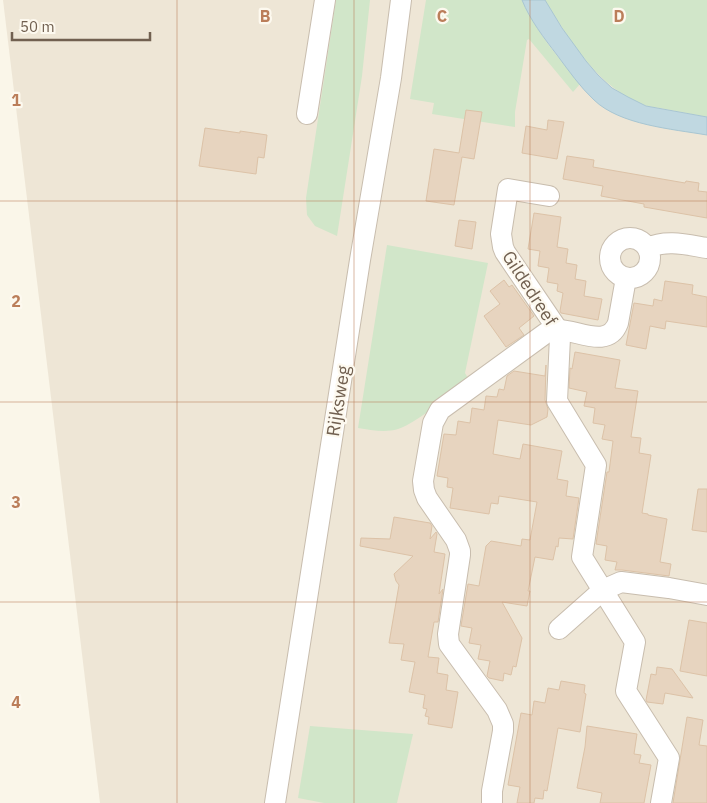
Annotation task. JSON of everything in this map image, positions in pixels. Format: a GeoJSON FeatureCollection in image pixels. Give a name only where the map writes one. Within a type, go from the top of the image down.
{"type":"FeatureCollection","features":[{"type":"Feature","properties":{"kind":"street"},"geometry":{"type":"LineString","coordinates":[[307,114],[325,0]]}},
{"type":"Feature","properties":{"kind":"street","name":"Rijksweg"},"geometry":{"type":"LineString","coordinates":[[275,803],[360,260],[391,78],[401,0]]}},
{"type":"Feature","properties":{"kind":"street","name":"Gildedreef"},"geometry":{"type":"LineString","coordinates":[[549,196],[508,189],[501,240],[505,252],[558,330],[560,337],[557,401],[596,465],[582,556],[635,642],[626,691],[669,758],[660,803]]}},
{"type":"Feature","properties":{"kind":"street"},"geometry":{"type":"LineString","coordinates":[[634,238],[644,242],[648,248],[650,261],[646,271],[638,277],[626,278],[618,275],[611,266],[610,255],[614,245],[624,239],[634,238]]}},
{"type":"Feature","properties":{"kind":"street"},"geometry":{"type":"LineString","coordinates":[[648,248],[669,242],[707,248]]}},
{"type":"Feature","properties":{"kind":"street"},"geometry":{"type":"LineString","coordinates":[[492,803],[492,791],[503,724],[497,710],[450,644],[448,634],[460,551],[456,540],[425,494],[423,481],[433,423],[440,410],[546,333],[558,330],[597,338],[611,333],[618,323],[626,278]]}},
{"type":"Feature","properties":{"kind":"street"},"geometry":{"type":"LineString","coordinates":[[558,629],[603,590],[621,582],[707,595]]}},
{"type":"Feature","properties":{"kind":"shaded area"},"geometry":{"type":"Polygon","coordinates":[[[3,0],[707,0],[707,803],[100,803],[3,0]]]}},
{"type":"Feature","properties":{"kind":"green space"},"geometry":{"type":"Polygon","coordinates":[[[336,0],[370,0],[362,76],[337,236],[315,226],[307,215],[306,198],[336,0]]]}},
{"type":"Feature","properties":{"kind":"green space"},"geometry":{"type":"Polygon","coordinates":[[[426,0],[522,0],[534,23],[580,84],[573,92],[529,39],[527,40],[515,112],[515,127],[432,114],[434,103],[410,99],[426,0]]]}},
{"type":"Feature","properties":{"kind":"green space"},"geometry":{"type":"Polygon","coordinates":[[[545,0],[707,0],[707,117],[647,106],[630,99],[615,89],[600,76],[575,47],[545,0]]]}},
{"type":"Feature","properties":{"kind":"green space"},"geometry":{"type":"Polygon","coordinates":[[[387,245],[488,263],[465,373],[469,380],[415,420],[398,429],[383,431],[358,428],[387,245]]]}},
{"type":"Feature","properties":{"kind":"green space"},"geometry":{"type":"Polygon","coordinates":[[[310,726],[413,734],[397,803],[324,803],[298,798],[310,726]]]}},
{"type":"Feature","properties":{"kind":"water"},"geometry":{"type":"Polygon","coordinates":[[[522,0],[545,0],[562,28],[586,61],[612,88],[646,106],[707,117],[707,135],[647,125],[618,115],[594,100],[570,73],[538,29],[522,0]]]}},
{"type":"Feature","properties":{"kind":"building"},"geometry":{"type":"Polygon","coordinates":[[[466,110],[482,112],[474,159],[462,157],[454,205],[426,201],[434,149],[459,153],[466,110]]]}},
{"type":"Feature","properties":{"kind":"building"},"geometry":{"type":"Polygon","coordinates":[[[548,120],[564,122],[557,159],[522,153],[526,126],[547,130],[548,120]]]}},
{"type":"Feature","properties":{"kind":"building"},"geometry":{"type":"Polygon","coordinates":[[[205,128],[267,135],[264,158],[258,157],[256,174],[199,166],[205,128]]]}},
{"type":"Feature","properties":{"kind":"building"},"geometry":{"type":"Polygon","coordinates":[[[567,156],[594,160],[593,167],[685,183],[686,181],[699,183],[698,191],[707,192],[707,218],[644,207],[644,204],[601,196],[603,186],[563,179],[567,156]]]}},
{"type":"Feature","properties":{"kind":"building"},"geometry":{"type":"Polygon","coordinates":[[[534,213],[561,217],[557,247],[568,249],[566,263],[577,265],[575,279],[586,281],[584,296],[602,299],[598,320],[561,313],[563,293],[557,291],[558,284],[547,282],[549,268],[538,266],[540,251],[528,249],[534,213]]]}},
{"type":"Feature","properties":{"kind":"building"},"geometry":{"type":"Polygon","coordinates":[[[459,220],[476,222],[472,249],[455,246],[459,220]]]}},
{"type":"Feature","properties":{"kind":"building"},"geometry":{"type":"Polygon","coordinates":[[[504,280],[509,287],[512,285],[534,316],[519,328],[524,335],[506,347],[484,316],[500,304],[490,291],[504,280]]]}},
{"type":"Feature","properties":{"kind":"building"},"geometry":{"type":"Polygon","coordinates":[[[665,281],[693,285],[692,294],[707,297],[707,327],[666,321],[665,329],[650,326],[646,349],[626,345],[634,303],[653,306],[654,299],[662,301],[665,281]]]}},
{"type":"Feature","properties":{"kind":"building"},"geometry":{"type":"Polygon","coordinates":[[[575,352],[620,360],[615,388],[638,391],[631,437],[641,438],[639,453],[651,455],[642,513],[667,519],[660,562],[671,564],[669,576],[615,570],[617,562],[605,560],[607,546],[596,544],[613,441],[602,439],[605,425],[593,423],[595,408],[584,406],[587,392],[569,388],[570,368],[572,369],[575,352]]]}},
{"type":"Feature","properties":{"kind":"building"},"geometry":{"type":"Polygon","coordinates":[[[546,365],[545,400],[548,409],[547,417],[531,425],[498,420],[493,454],[520,459],[523,444],[562,451],[557,479],[568,481],[566,496],[579,498],[573,539],[559,538],[553,560],[535,557],[527,606],[502,602],[522,638],[516,667],[513,666],[511,675],[504,673],[503,681],[487,676],[490,661],[478,659],[481,645],[469,643],[472,628],[461,626],[468,584],[479,586],[486,546],[491,541],[521,546],[522,539],[530,540],[537,502],[499,496],[498,504],[491,503],[489,514],[450,508],[453,488],[447,487],[448,478],[437,476],[444,434],[456,435],[458,421],[470,423],[472,408],[484,410],[486,396],[497,397],[499,389],[504,390],[507,376],[514,371],[545,376],[546,365]]]}},
{"type":"Feature","properties":{"kind":"building"},"geometry":{"type":"Polygon","coordinates":[[[698,489],[707,489],[707,532],[692,530],[698,489]]]}},
{"type":"Feature","properties":{"kind":"building"},"geometry":{"type":"Polygon","coordinates":[[[394,517],[430,523],[432,526],[430,539],[436,532],[437,534],[434,552],[445,554],[439,594],[443,589],[438,622],[434,622],[428,657],[439,658],[437,673],[448,675],[446,690],[458,692],[452,728],[428,724],[429,717],[425,716],[427,709],[423,708],[425,695],[409,692],[415,662],[401,660],[404,644],[389,643],[399,585],[394,574],[413,556],[360,546],[361,538],[390,539],[394,517]]]}},
{"type":"Feature","properties":{"kind":"building"},"geometry":{"type":"Polygon","coordinates":[[[689,620],[707,623],[707,676],[680,671],[689,620]]]}},
{"type":"Feature","properties":{"kind":"building"},"geometry":{"type":"Polygon","coordinates":[[[657,667],[672,669],[693,698],[665,693],[663,704],[647,702],[651,674],[656,675],[657,667]]]}},
{"type":"Feature","properties":{"kind":"building"},"geometry":{"type":"Polygon","coordinates":[[[561,681],[585,685],[584,693],[586,694],[580,732],[558,728],[547,791],[544,790],[543,799],[535,798],[534,803],[517,803],[520,787],[508,785],[521,713],[532,715],[534,701],[545,703],[548,688],[559,690],[561,681]]]}},
{"type":"Feature","properties":{"kind":"building"},"geometry":{"type":"Polygon","coordinates":[[[687,717],[703,720],[699,745],[707,746],[707,803],[673,803],[687,717]]]}},
{"type":"Feature","properties":{"kind":"building"},"geometry":{"type":"Polygon","coordinates":[[[587,726],[637,734],[634,754],[641,755],[639,763],[651,765],[644,803],[600,803],[602,793],[577,788],[587,726]]]}}]}
